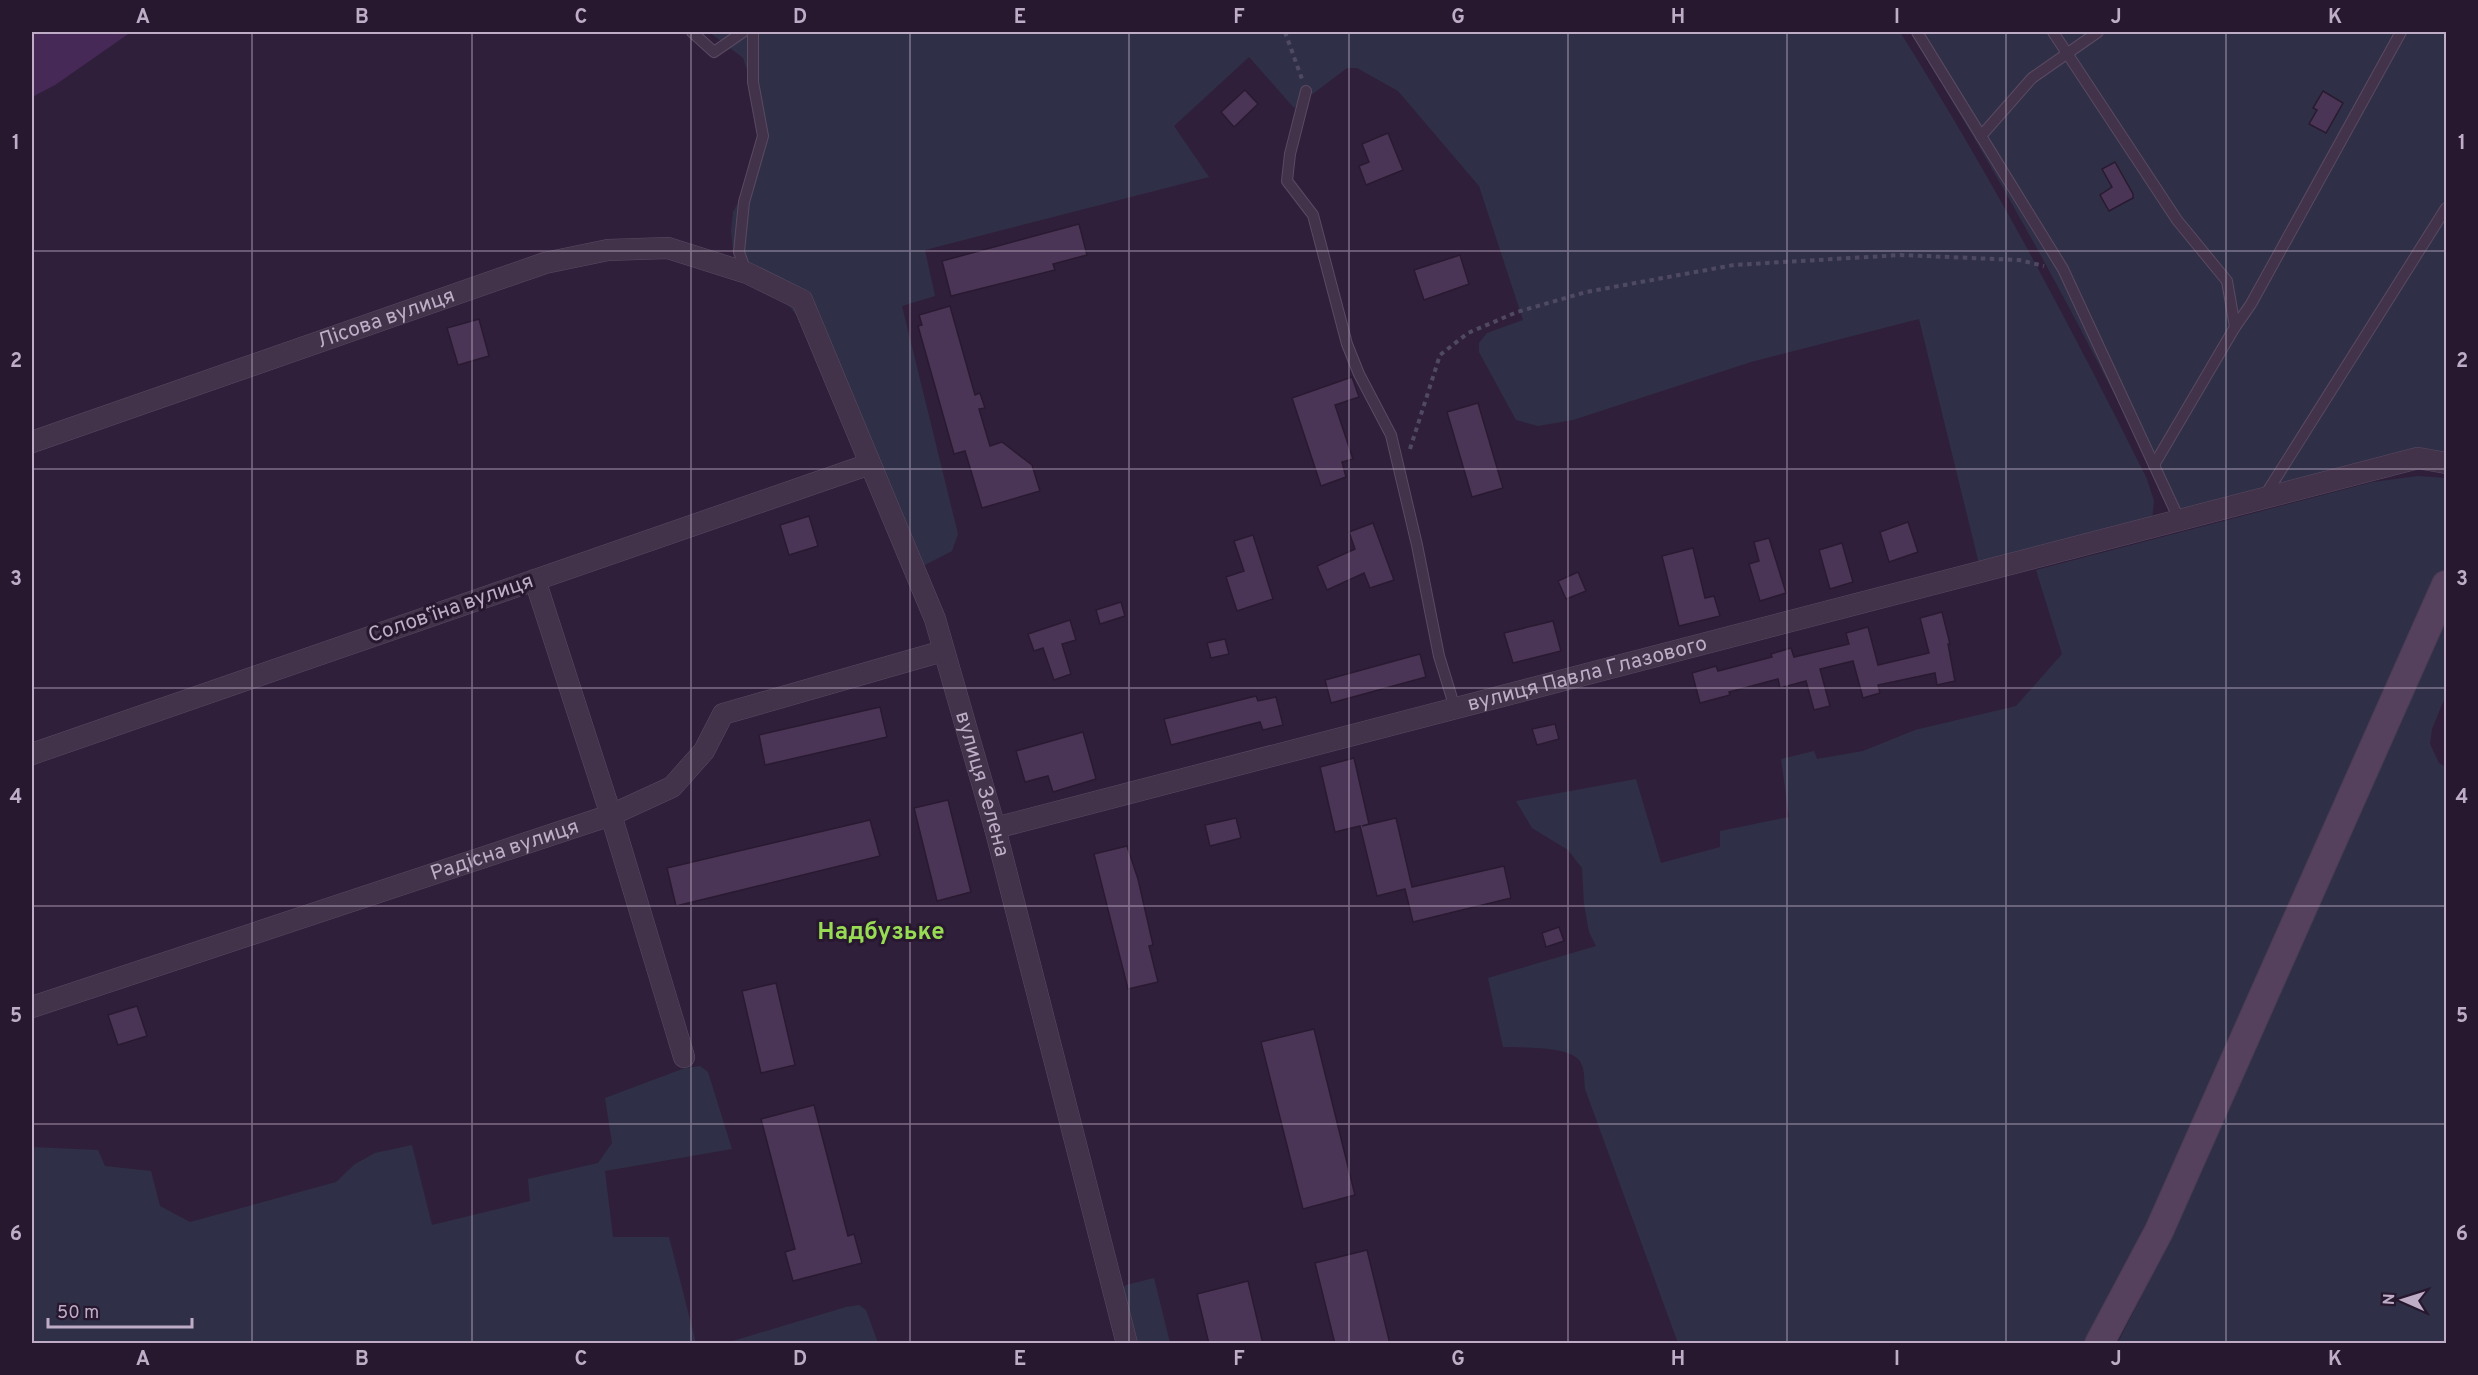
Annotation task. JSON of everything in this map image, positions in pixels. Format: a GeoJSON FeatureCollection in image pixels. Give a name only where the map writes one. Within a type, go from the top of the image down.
{"type":"FeatureCollection","features":[{"type":"Feature","properties":{"kind":"main road"},"geometry":{"type":"LineString","coordinates":[[2098,1344],[2159,1231],[2446,585]]}},
{"type":"Feature","properties":{"kind":"street","name":"Лісова вулиця"},"geometry":{"type":"LineString","coordinates":[[32,442],[545,263],[608,250],[668,248],[747,273]]}},
{"type":"Feature","properties":{"kind":"street","name":"вулиця Зелена"},"geometry":{"type":"LineString","coordinates":[[747,273],[802,300],[935,619],[995,828],[1127,1344]]}},
{"type":"Feature","properties":{"kind":"street","name":"вулиця Павла Глазового"},"geometry":{"type":"LineString","coordinates":[[995,828],[2418,458],[2446,463]]}},
{"type":"Feature","properties":{"kind":"street","name":"Соловʼїна вулиця"},"geometry":{"type":"LineString","coordinates":[[32,754],[870,464]]}},
{"type":"Feature","properties":{"kind":"street"},"geometry":{"type":"LineString","coordinates":[[536,580],[611,815],[684,1057]]}},
{"type":"Feature","properties":{"kind":"street","name":"Радісна вулиця"},"geometry":{"type":"LineString","coordinates":[[32,1007],[611,815],[672,787],[704,751],[723,714],[943,651]]}},
{"type":"Feature","properties":{"kind":"lane"},"geometry":{"type":"LineString","coordinates":[[692,32],[714,52],[743,32]]}},
{"type":"Feature","properties":{"kind":"lane"},"geometry":{"type":"LineString","coordinates":[[747,273],[739,252],[743,212],[763,136],[753,82],[753,32]]}},
{"type":"Feature","properties":{"kind":"lane"},"geometry":{"type":"LineString","coordinates":[[1917,32],[2063,269],[2179,519]]}},
{"type":"Feature","properties":{"kind":"lane"},"geometry":{"type":"LineString","coordinates":[[2053,32],[2178,220],[2227,281],[2235,327]]}},
{"type":"Feature","properties":{"kind":"lane"},"geometry":{"type":"LineString","coordinates":[[1981,136],[2032,78],[2098,32]]}},
{"type":"Feature","properties":{"kind":"lane"},"geometry":{"type":"LineString","coordinates":[[2154,465],[2235,327],[2251,304],[2402,32]]}},
{"type":"Feature","properties":{"kind":"lane"},"geometry":{"type":"LineString","coordinates":[[1306,91],[1290,154],[1287,181],[1313,215],[1347,344],[1359,374],[1391,435],[1417,545],[1439,656],[1455,708]]}},
{"type":"Feature","properties":{"kind":"lane"},"geometry":{"type":"LineString","coordinates":[[2263,498],[2446,207]]}},
{"type":"Feature","properties":{"kind":"path"},"geometry":{"type":"LineString","coordinates":[[1285,32],[1306,91]]}},
{"type":"Feature","properties":{"kind":"path"},"geometry":{"type":"LineString","coordinates":[[1400,477],[1440,355],[1468,333],[1516,312],[1586,292],[1734,265],[1901,255],[2019,260],[2063,269]]}},
{"type":"Feature","properties":{"kind":"shaded area"},"geometry":{"type":"Polygon","coordinates":[[[32,32],[131,32],[55,85],[32,97],[32,32]]]}},
{"type":"Feature","properties":{"kind":"shaded area"},"geometry":{"type":"Polygon","coordinates":[[[709,32],[1900,32],[1998,196],[2089,365],[2147,479],[2154,501],[2152,520],[1980,568],[1919,319],[1751,362],[1573,420],[1538,426],[1516,420],[1479,352],[1479,343],[1487,333],[1523,320],[1479,186],[1398,91],[1357,68],[1347,68],[1294,108],[1249,57],[1174,126],[1209,177],[925,250],[935,296],[902,306],[958,534],[952,551],[923,566],[807,329],[790,307],[739,266],[733,251],[731,231],[733,212],[745,190],[759,146],[753,88],[743,58],[709,32]]]}},
{"type":"Feature","properties":{"kind":"shaded area"},"geometry":{"type":"Polygon","coordinates":[[[1910,32],[2446,32],[2446,461],[2190,512],[2168,504],[2161,496],[2154,474],[2038,250],[1910,32]]]}},
{"type":"Feature","properties":{"kind":"shaded area"},"geometry":{"type":"Polygon","coordinates":[[[2418,476],[2446,478],[2446,569],[2119,1287],[2090,1343],[1678,1343],[1585,1089],[1582,1064],[1566,1052],[1503,1047],[1488,978],[1596,946],[1589,932],[1584,904],[1582,868],[1568,850],[1532,828],[1516,801],[1636,779],[1661,863],[1720,847],[1720,831],[1789,817],[1781,759],[1814,751],[1817,759],[1863,751],[1915,730],[2016,706],[2062,654],[2036,570],[2373,482],[2418,476]]]}},
{"type":"Feature","properties":{"kind":"shaded area"},"geometry":{"type":"Polygon","coordinates":[[[2446,621],[2446,695],[2432,729],[2430,744],[2439,763],[2446,767],[2446,1343],[2117,1344],[2140,1299],[2446,621]]]}},
{"type":"Feature","properties":{"kind":"shaded area"},"geometry":{"type":"Polygon","coordinates":[[[700,1066],[708,1072],[732,1149],[605,1171],[613,1237],[669,1237],[696,1343],[32,1343],[32,1147],[98,1150],[105,1166],[151,1171],[160,1206],[190,1222],[336,1182],[355,1164],[375,1153],[412,1145],[432,1225],[530,1201],[528,1179],[598,1163],[612,1143],[605,1098],[685,1068],[700,1066]]]}},
{"type":"Feature","properties":{"kind":"shaded area"},"geometry":{"type":"Polygon","coordinates":[[[1154,1278],[1170,1343],[1130,1343],[1120,1291],[1126,1285],[1154,1278]]]}},
{"type":"Feature","properties":{"kind":"shaded area"},"geometry":{"type":"Polygon","coordinates":[[[859,1305],[866,1310],[878,1343],[726,1343],[846,1307],[859,1305]]]}},
{"type":"Feature","properties":{"kind":"building"},"geometry":{"type":"Polygon","coordinates":[[[1245,90],[1258,104],[1234,127],[1221,112],[1245,90]]]}},
{"type":"Feature","properties":{"kind":"building"},"geometry":{"type":"Polygon","coordinates":[[[2323,91],[2343,103],[2326,133],[2309,124],[2317,110],[2313,108],[2323,91]]]}},
{"type":"Feature","properties":{"kind":"building"},"geometry":{"type":"Polygon","coordinates":[[[1388,133],[1403,170],[1366,185],[1359,166],[1369,162],[1362,144],[1388,133]]]}},
{"type":"Feature","properties":{"kind":"building"},"geometry":{"type":"Polygon","coordinates":[[[2115,162],[2133,198],[2109,211],[2100,195],[2112,187],[2102,169],[2115,162]]]}},
{"type":"Feature","properties":{"kind":"building"},"geometry":{"type":"Polygon","coordinates":[[[1079,224],[1087,255],[1053,264],[1055,270],[951,296],[942,261],[1079,224]]]}},
{"type":"Feature","properties":{"kind":"building"},"geometry":{"type":"Polygon","coordinates":[[[1460,255],[1469,284],[1424,300],[1414,270],[1460,255]]]}},
{"type":"Feature","properties":{"kind":"building"},"geometry":{"type":"Polygon","coordinates":[[[950,306],[975,395],[980,393],[985,408],[979,409],[990,446],[1002,442],[1032,465],[1040,491],[982,508],[965,451],[954,454],[918,326],[922,325],[919,315],[950,306]]]}},
{"type":"Feature","properties":{"kind":"building"},"geometry":{"type":"Polygon","coordinates":[[[479,319],[489,356],[458,365],[447,328],[479,319]]]}},
{"type":"Feature","properties":{"kind":"building"},"geometry":{"type":"Polygon","coordinates":[[[1352,377],[1359,397],[1335,405],[1353,459],[1342,462],[1346,477],[1321,486],[1292,398],[1352,377]]]}},
{"type":"Feature","properties":{"kind":"building"},"geometry":{"type":"Polygon","coordinates":[[[1478,403],[1503,488],[1472,497],[1447,412],[1478,403]]]}},
{"type":"Feature","properties":{"kind":"building"},"geometry":{"type":"Polygon","coordinates":[[[809,516],[818,546],[789,555],[780,525],[809,516]]]}},
{"type":"Feature","properties":{"kind":"building"},"geometry":{"type":"Polygon","coordinates":[[[1908,522],[1918,552],[1889,562],[1880,532],[1908,522]]]}},
{"type":"Feature","properties":{"kind":"building"},"geometry":{"type":"Polygon","coordinates":[[[1373,523],[1394,580],[1370,588],[1364,573],[1327,590],[1317,566],[1355,549],[1349,532],[1373,523]]]}},
{"type":"Feature","properties":{"kind":"building"},"geometry":{"type":"Polygon","coordinates":[[[1253,535],[1273,599],[1237,611],[1226,577],[1244,571],[1234,541],[1253,535]]]}},
{"type":"Feature","properties":{"kind":"building"},"geometry":{"type":"Polygon","coordinates":[[[1769,538],[1786,593],[1760,601],[1749,564],[1759,561],[1754,542],[1769,538]]]}},
{"type":"Feature","properties":{"kind":"building"},"geometry":{"type":"Polygon","coordinates":[[[1842,543],[1853,582],[1830,589],[1819,550],[1842,543]]]}},
{"type":"Feature","properties":{"kind":"building"},"geometry":{"type":"Polygon","coordinates":[[[1693,548],[1705,598],[1714,596],[1720,616],[1679,626],[1662,556],[1693,548]]]}},
{"type":"Feature","properties":{"kind":"building"},"geometry":{"type":"Polygon","coordinates":[[[1578,572],[1586,591],[1566,599],[1558,581],[1578,572]]]}},
{"type":"Feature","properties":{"kind":"building"},"geometry":{"type":"Polygon","coordinates":[[[1121,602],[1125,616],[1100,624],[1096,610],[1121,602]]]}},
{"type":"Feature","properties":{"kind":"building"},"geometry":{"type":"Polygon","coordinates":[[[1942,612],[1950,644],[1948,644],[1955,681],[1937,685],[1935,673],[1878,685],[1880,693],[1863,698],[1853,661],[1820,669],[1830,706],[1814,710],[1806,681],[1780,688],[1778,679],[1729,692],[1730,695],[1700,703],[1692,673],[1716,666],[1718,671],[1772,657],[1771,654],[1791,648],[1794,657],[1849,644],[1846,633],[1868,627],[1878,665],[1929,653],[1920,618],[1942,612]]]}},
{"type":"Feature","properties":{"kind":"building"},"geometry":{"type":"Polygon","coordinates":[[[1070,620],[1076,640],[1062,644],[1071,674],[1054,680],[1043,648],[1034,651],[1028,634],[1070,620]]]}},
{"type":"Feature","properties":{"kind":"building"},"geometry":{"type":"Polygon","coordinates":[[[1553,621],[1561,651],[1513,663],[1504,633],[1553,621]]]}},
{"type":"Feature","properties":{"kind":"building"},"geometry":{"type":"Polygon","coordinates":[[[1225,639],[1229,654],[1211,658],[1207,643],[1225,639]]]}},
{"type":"Feature","properties":{"kind":"building"},"geometry":{"type":"Polygon","coordinates":[[[1420,654],[1426,677],[1331,703],[1325,680],[1420,654]]]}},
{"type":"Feature","properties":{"kind":"building"},"geometry":{"type":"Polygon","coordinates":[[[1256,696],[1258,701],[1276,697],[1283,725],[1263,730],[1260,722],[1171,745],[1164,719],[1256,696]]]}},
{"type":"Feature","properties":{"kind":"building"},"geometry":{"type":"Polygon","coordinates":[[[880,707],[887,737],[765,765],[759,735],[880,707]]]}},
{"type":"Feature","properties":{"kind":"building"},"geometry":{"type":"Polygon","coordinates":[[[1555,724],[1559,739],[1537,745],[1532,729],[1555,724]]]}},
{"type":"Feature","properties":{"kind":"building"},"geometry":{"type":"Polygon","coordinates":[[[1083,732],[1096,779],[1053,792],[1048,776],[1025,782],[1016,751],[1083,732]]]}},
{"type":"Feature","properties":{"kind":"building"},"geometry":{"type":"Polygon","coordinates":[[[1354,758],[1369,824],[1362,826],[1396,818],[1412,887],[1504,866],[1511,898],[1413,922],[1405,889],[1377,896],[1360,826],[1335,832],[1320,767],[1354,758]]]}},
{"type":"Feature","properties":{"kind":"building"},"geometry":{"type":"Polygon","coordinates":[[[948,800],[971,892],[937,901],[914,808],[948,800]]]}},
{"type":"Feature","properties":{"kind":"building"},"geometry":{"type":"Polygon","coordinates":[[[1236,818],[1241,838],[1210,846],[1205,825],[1236,818]]]}},
{"type":"Feature","properties":{"kind":"building"},"geometry":{"type":"Polygon","coordinates":[[[870,820],[880,856],[676,906],[667,868],[870,820]]]}},
{"type":"Feature","properties":{"kind":"building"},"geometry":{"type":"Polygon","coordinates":[[[1127,846],[1138,879],[1153,945],[1149,946],[1158,982],[1128,989],[1094,854],[1127,846]]]}},
{"type":"Feature","properties":{"kind":"building"},"geometry":{"type":"Polygon","coordinates":[[[1559,927],[1564,941],[1546,947],[1542,933],[1559,927]]]}},
{"type":"Feature","properties":{"kind":"building"},"geometry":{"type":"Polygon","coordinates":[[[776,983],[795,1065],[761,1073],[742,991],[776,983]]]}},
{"type":"Feature","properties":{"kind":"building"},"geometry":{"type":"Polygon","coordinates":[[[137,1006],[147,1036],[118,1045],[108,1015],[137,1006]]]}},
{"type":"Feature","properties":{"kind":"building"},"geometry":{"type":"Polygon","coordinates":[[[1314,1029],[1355,1195],[1303,1209],[1261,1042],[1314,1029]]]}},
{"type":"Feature","properties":{"kind":"building"},"geometry":{"type":"Polygon","coordinates":[[[814,1105],[848,1236],[854,1234],[862,1263],[793,1281],[785,1252],[795,1249],[761,1119],[814,1105]]]}},
{"type":"Feature","properties":{"kind":"building"},"geometry":{"type":"Polygon","coordinates":[[[1367,1250],[1390,1344],[1335,1344],[1315,1263],[1367,1250]]]}},
{"type":"Feature","properties":{"kind":"building"},"geometry":{"type":"Polygon","coordinates":[[[1248,1281],[1263,1344],[1209,1344],[1197,1294],[1248,1281]]]}},
{"type":"Feature","properties":{"kind":"district","name":"Надбузьке"},"geometry":{"type":"Point","coordinates":[881,933]}}]}
